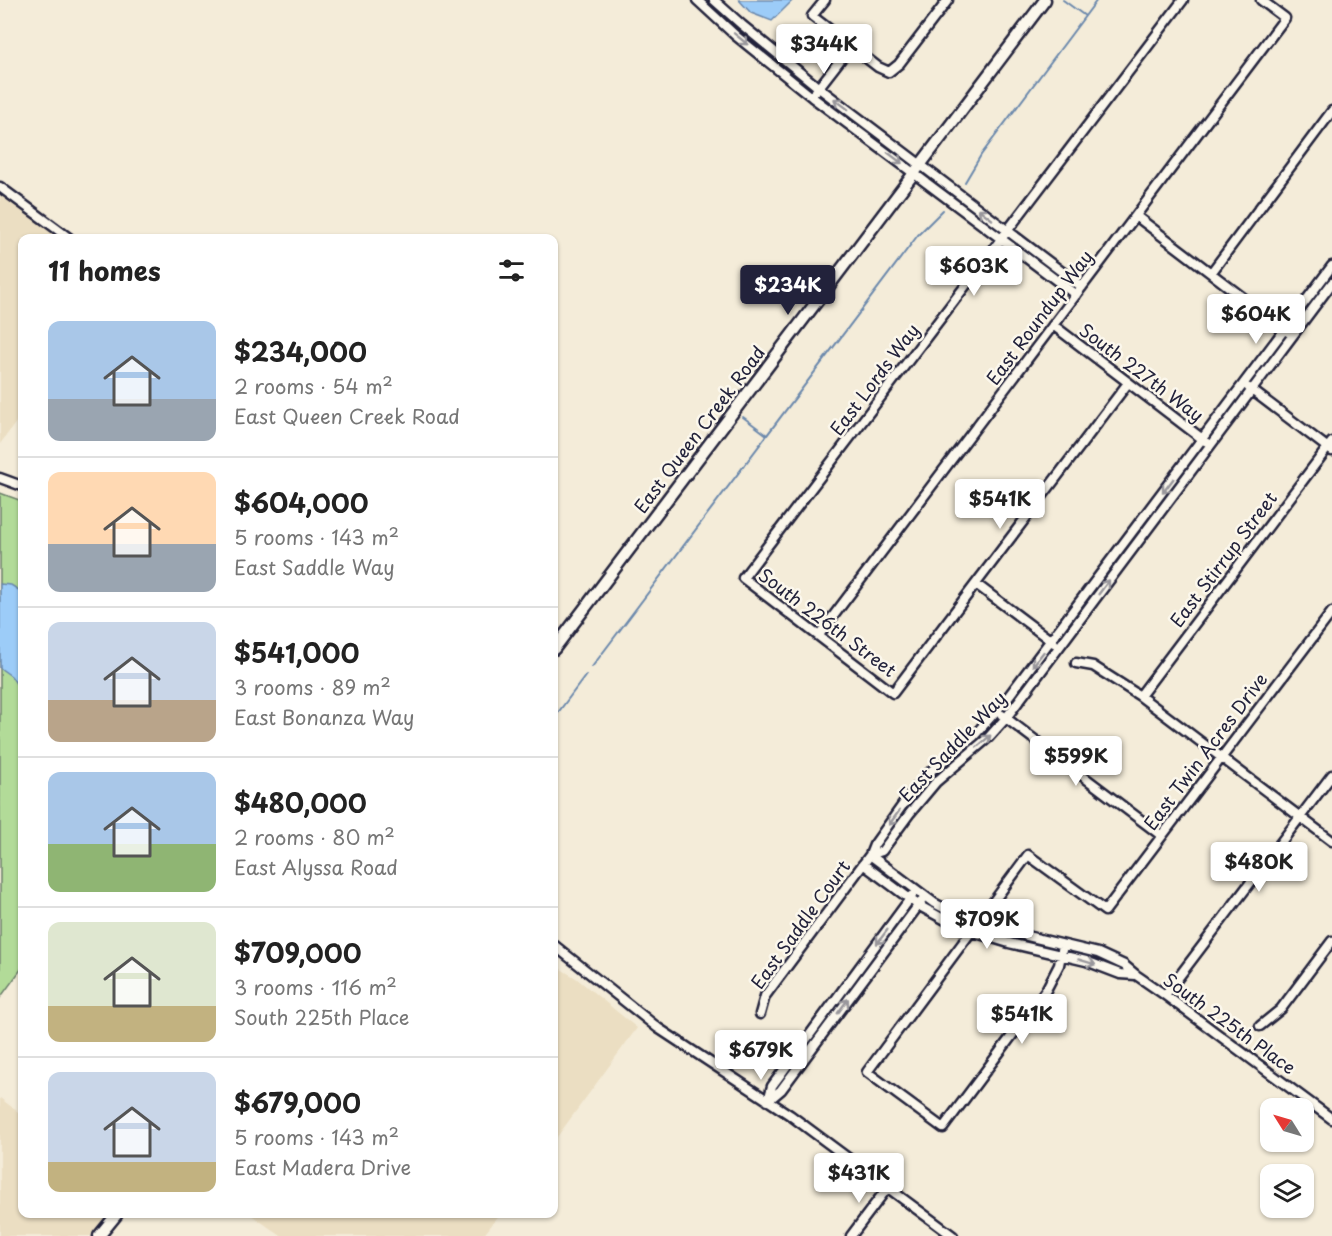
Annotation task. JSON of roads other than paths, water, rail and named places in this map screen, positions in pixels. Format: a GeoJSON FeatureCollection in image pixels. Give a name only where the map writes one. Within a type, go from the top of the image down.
{"type":"FeatureCollection","features":[{"type":"Feature","properties":{"kind":"main road","name":"East Queen Creek Road"},"geometry":{"type":"LineString","coordinates":[[558,644],[1045,0]]}},
{"type":"Feature","properties":{"kind":"main road"},"geometry":{"type":"LineString","coordinates":[[99,1236],[114,1218]]}},
{"type":"Feature","properties":{"kind":"street"},"geometry":{"type":"LineString","coordinates":[[697,0],[736,36],[812,97],[918,169],[1082,287]]}},
{"type":"Feature","properties":{"kind":"street"},"geometry":{"type":"LineString","coordinates":[[714,0],[1001,239],[1076,296]]}},
{"type":"Feature","properties":{"kind":"street"},"geometry":{"type":"LineString","coordinates":[[825,0],[812,16],[878,67],[889,72],[899,64],[948,0]]}},
{"type":"Feature","properties":{"kind":"street","name":"East Lords Way"},"geometry":{"type":"LineString","coordinates":[[743,578],[1183,0]]}},
{"type":"Feature","properties":{"kind":"street","name":"East Roundup Way"},"geometry":{"type":"LineString","coordinates":[[819,635],[1285,18],[1261,0]]}},
{"type":"Feature","properties":{"kind":"street"},"geometry":{"type":"LineString","coordinates":[[812,97],[851,46]]}},
{"type":"Feature","properties":{"kind":"street"},"geometry":{"type":"LineString","coordinates":[[1211,273],[1332,111]]}},
{"type":"Feature","properties":{"kind":"street"},"geometry":{"type":"LineString","coordinates":[[0,187],[64,234]]}},
{"type":"Feature","properties":{"kind":"street"},"geometry":{"type":"LineString","coordinates":[[1136,216],[1293,335]]}},
{"type":"Feature","properties":{"kind":"street","name":"East Saddle Way"},"geometry":{"type":"LineString","coordinates":[[870,855],[882,851],[936,782],[989,737],[1006,718],[1060,647],[1206,442],[1243,384],[1332,267]]}},
{"type":"Feature","properties":{"kind":"street","name":"East Saddle Way"},"geometry":{"type":"LineString","coordinates":[[870,855],[874,845],[909,796],[932,770],[973,737],[997,711],[1206,442],[1252,391],[1332,283]]}},
{"type":"Feature","properties":{"kind":"street","name":"South 227th Way"},"geometry":{"type":"LineString","coordinates":[[1053,325],[1206,442]]}},
{"type":"Feature","properties":{"kind":"street"},"geometry":{"type":"LineString","coordinates":[[1060,647],[976,584],[1128,383]]}},
{"type":"Feature","properties":{"kind":"street"},"geometry":{"type":"LineString","coordinates":[[1243,384],[1331,447]]}},
{"type":"Feature","properties":{"kind":"street","name":"East Stirrup Street"},"geometry":{"type":"LineString","coordinates":[[1140,696],[1331,447]]}},
{"type":"Feature","properties":{"kind":"street"},"geometry":{"type":"LineString","coordinates":[[0,478],[18,485]]}},
{"type":"Feature","properties":{"kind":"street","name":"South 226th Street"},"geometry":{"type":"LineString","coordinates":[[743,578],[894,693],[976,584]]}},
{"type":"Feature","properties":{"kind":"street","name":"East Twin Acres Drive"},"geometry":{"type":"LineString","coordinates":[[977,924],[1028,855],[1105,911],[1332,612]]}},
{"type":"Feature","properties":{"kind":"street"},"geometry":{"type":"LineString","coordinates":[[1077,663],[1094,666],[1140,696],[1332,841]]}},
{"type":"Feature","properties":{"kind":"street"},"geometry":{"type":"LineString","coordinates":[[997,711],[1162,836]]}},
{"type":"Feature","properties":{"kind":"street"},"geometry":{"type":"LineString","coordinates":[[1166,995],[1332,775]]}},
{"type":"Feature","properties":{"kind":"street","name":"East Saddle Court"},"geometry":{"type":"LineString","coordinates":[[760,1014],[765,996],[870,855]]}},
{"type":"Feature","properties":{"kind":"street","name":"South 225th Place"},"geometry":{"type":"LineString","coordinates":[[870,855],[925,896],[977,924],[1098,953],[1124,964],[1332,1119]]}},
{"type":"Feature","properties":{"kind":"street","name":"South 225th Place"},"geometry":{"type":"LineString","coordinates":[[863,864],[918,905],[960,928],[1009,943],[1086,961],[1120,974],[1136,975]]}},
{"type":"Feature","properties":{"kind":"street"},"geometry":{"type":"LineString","coordinates":[[768,1101],[772,1086],[917,890]]}},
{"type":"Feature","properties":{"kind":"street"},"geometry":{"type":"LineString","coordinates":[[768,1101],[781,1090],[925,896]]}},
{"type":"Feature","properties":{"kind":"street"},"geometry":{"type":"LineString","coordinates":[[977,924],[867,1072],[943,1128],[1046,990],[1059,965],[1063,945]]}},
{"type":"Feature","properties":{"kind":"street"},"geometry":{"type":"LineString","coordinates":[[1260,1026],[1281,1010],[1332,940]]}},
{"type":"Feature","properties":{"kind":"street"},"geometry":{"type":"LineString","coordinates":[[558,948],[658,1028],[790,1115],[953,1236]]}},
{"type":"Feature","properties":{"kind":"street"},"geometry":{"type":"LineString","coordinates":[[850,1236],[888,1187]]}},
{"type":"Feature","properties":{"kind":"water"},"geometry":{"type":"Polygon","coordinates":[[[739,0],[793,0],[772,21],[751,13],[739,0]]]}},
{"type":"Feature","properties":{"kind":"water"},"geometry":{"type":"Polygon","coordinates":[[[0,584],[11,585],[18,589],[18,686],[11,676],[0,668],[0,584]]]}},
{"type":"Feature","properties":{"kind":"waterway"},"geometry":{"type":"LineString","coordinates":[[1063,0],[1085,16]]}},
{"type":"Feature","properties":{"kind":"waterway"},"geometry":{"type":"LineString","coordinates":[[965,182],[981,155],[1097,0]]}},
{"type":"Feature","properties":{"kind":"waterway"},"geometry":{"type":"LineString","coordinates":[[592,667],[918,235],[943,210]]}},
{"type":"Feature","properties":{"kind":"waterway"},"geometry":{"type":"LineString","coordinates":[[743,417],[767,435]]}},
{"type":"Feature","properties":{"kind":"waterway"},"geometry":{"type":"LineString","coordinates":[[558,713],[586,675]]}}]}
